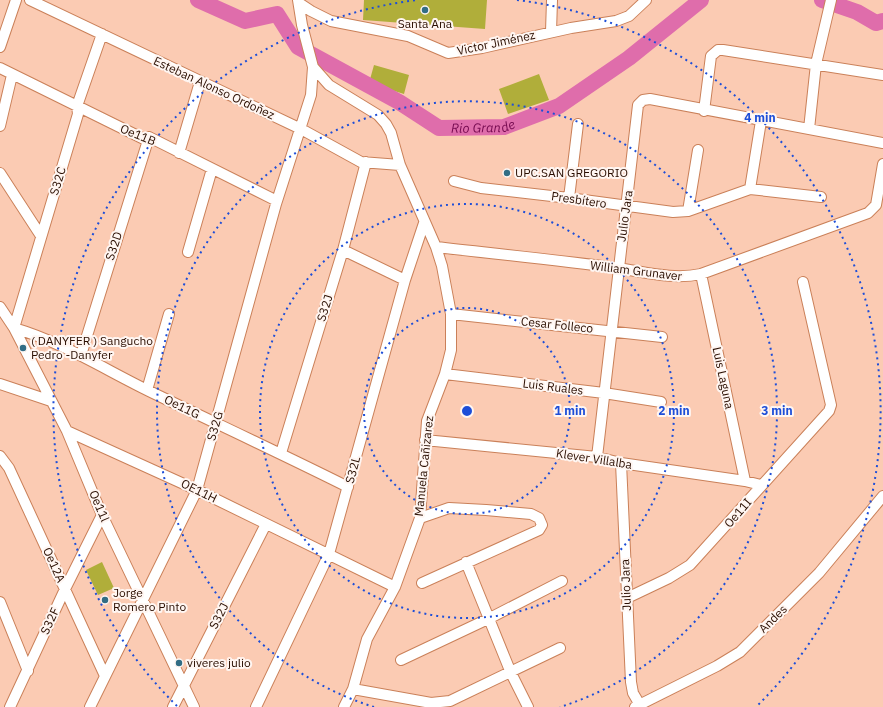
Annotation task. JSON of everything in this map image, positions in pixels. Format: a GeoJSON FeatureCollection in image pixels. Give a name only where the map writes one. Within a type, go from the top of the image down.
{"type":"FeatureCollection","features":[{"type":"Feature","properties":{"kind":"street"},"geometry":{"type":"LineString","coordinates":[[0,47],[16,0]]}},
{"type":"Feature","properties":{"kind":"street","name":"Esteban Alonso Ordoñez"},"geometry":{"type":"LineString","coordinates":[[30,0],[301,129],[360,162],[382,165],[400,165]]}},
{"type":"Feature","properties":{"kind":"street"},"geometry":{"type":"LineString","coordinates":[[551,32],[552,0]]}},
{"type":"Feature","properties":{"kind":"street","name":"Victor Jiménez"},"geometry":{"type":"LineString","coordinates":[[298,1],[331,21],[408,36],[448,53],[482,48],[551,32],[623,19],[646,0]]}},
{"type":"Feature","properties":{"kind":"street"},"geometry":{"type":"LineString","coordinates":[[809,129],[816,64],[831,0]]}},
{"type":"Feature","properties":{"kind":"street","name":"Manuela Cañizarez"},"geometry":{"type":"LineString","coordinates":[[298,1],[302,25],[314,67],[329,85],[378,116],[392,133],[400,165],[424,223],[436,247],[442,266],[451,314],[452,344],[445,374],[430,411],[425,440],[420,518],[395,587],[367,639],[353,689],[344,707]]}},
{"type":"Feature","properties":{"kind":"street","name":"S32C"},"geometry":{"type":"LineString","coordinates":[[14,328],[78,114],[77,106],[102,34]]}},
{"type":"Feature","properties":{"kind":"street"},"geometry":{"type":"LineString","coordinates":[[704,111],[711,56],[718,50],[883,75]]}},
{"type":"Feature","properties":{"kind":"street","name":"S32G"},"geometry":{"type":"LineString","coordinates":[[90,707],[197,490],[277,201],[301,129],[310,95],[314,67]]}},
{"type":"Feature","properties":{"kind":"street","name":"Oe11B"},"geometry":{"type":"LineString","coordinates":[[0,68],[144,139],[149,137],[277,201]]}},
{"type":"Feature","properties":{"kind":"street"},"geometry":{"type":"LineString","coordinates":[[0,126],[12,75]]}},
{"type":"Feature","properties":{"kind":"street"},"geometry":{"type":"LineString","coordinates":[[179,153],[200,82]]}},
{"type":"Feature","properties":{"kind":"street","name":"Julio Jara"},"geometry":{"type":"LineString","coordinates":[[597,457],[638,105],[643,100],[650,99],[704,111],[883,143]]}},
{"type":"Feature","properties":{"kind":"street"},"geometry":{"type":"LineString","coordinates":[[750,189],[761,121]]}},
{"type":"Feature","properties":{"kind":"street"},"geometry":{"type":"LineString","coordinates":[[569,198],[578,124]]}},
{"type":"Feature","properties":{"kind":"street","name":"S32D"},"geometry":{"type":"LineString","coordinates":[[81,355],[149,137]]}},
{"type":"Feature","properties":{"kind":"street"},"geometry":{"type":"LineString","coordinates":[[688,211],[698,150]]}},
{"type":"Feature","properties":{"kind":"street","name":"S32J"},"geometry":{"type":"LineString","coordinates":[[281,453],[343,250],[366,162]]}},
{"type":"Feature","properties":{"kind":"street","name":"William Grunaver"},"geometry":{"type":"LineString","coordinates":[[436,247],[618,268],[671,277],[688,277],[701,274],[868,213],[876,206],[883,164]]}},
{"type":"Feature","properties":{"kind":"street"},"geometry":{"type":"LineString","coordinates":[[188,252],[212,169]]}},
{"type":"Feature","properties":{"kind":"street"},"geometry":{"type":"LineString","coordinates":[[0,173],[42,236]]}},
{"type":"Feature","properties":{"kind":"street","name":"Presbítero"},"geometry":{"type":"LineString","coordinates":[[454,181],[481,188],[673,212],[688,211],[750,189],[821,197]]}},
{"type":"Feature","properties":{"kind":"street","name":"S32L"},"geometry":{"type":"LineString","coordinates":[[256,707],[329,554],[405,280],[424,223]]}},
{"type":"Feature","properties":{"kind":"street"},"geometry":{"type":"LineString","coordinates":[[343,250],[405,280]]}},
{"type":"Feature","properties":{"kind":"street","name":"Luis Laguna"},"geometry":{"type":"LineString","coordinates":[[701,274],[745,481]]}},
{"type":"Feature","properties":{"kind":"street","name":"Oe11I"},"geometry":{"type":"LineString","coordinates":[[626,598],[669,578],[690,565],[824,417],[831,405],[803,282]]}},
{"type":"Feature","properties":{"kind":"street","name":"Oe11l"},"geometry":{"type":"LineString","coordinates":[[0,307],[14,328],[67,431],[102,515],[194,707]]}},
{"type":"Feature","properties":{"kind":"street"},"geometry":{"type":"LineString","coordinates":[[147,390],[169,314]]}},
{"type":"Feature","properties":{"kind":"street","name":"Cesar Folleco"},"geometry":{"type":"LineString","coordinates":[[451,314],[612,331],[662,338]]}},
{"type":"Feature","properties":{"kind":"street","name":"Oe11G"},"geometry":{"type":"LineString","coordinates":[[14,328],[30,333],[81,355],[147,390],[281,453],[348,487]]}},
{"type":"Feature","properties":{"kind":"street","name":"Luis Ruales"},"geometry":{"type":"LineString","coordinates":[[445,374],[604,393],[661,402]]}},
{"type":"Feature","properties":{"kind":"street"},"geometry":{"type":"LineString","coordinates":[[0,384],[51,401]]}},
{"type":"Feature","properties":{"kind":"street","name":"OE11H"},"geometry":{"type":"LineString","coordinates":[[67,431],[197,490],[329,554]]}},
{"type":"Feature","properties":{"kind":"street","name":"Klever Villalba"},"geometry":{"type":"LineString","coordinates":[[425,440],[597,457],[621,463],[745,481],[761,485]]}},
{"type":"Feature","properties":{"kind":"street","name":"Oe12A"},"geometry":{"type":"LineString","coordinates":[[0,456],[10,468],[105,676]]}},
{"type":"Feature","properties":{"kind":"street","name":"Julio Jara"},"geometry":{"type":"LineString","coordinates":[[621,463],[631,682],[637,706]]}},
{"type":"Feature","properties":{"kind":"street","name":"Andes"},"geometry":{"type":"LineString","coordinates":[[637,706],[717,666],[740,652],[819,573],[883,496]]}},
{"type":"Feature","properties":{"kind":"street"},"geometry":{"type":"LineString","coordinates":[[420,518],[449,508],[531,514],[541,521],[542,528],[422,583]]}},
{"type":"Feature","properties":{"kind":"street","name":"S32F"},"geometry":{"type":"LineString","coordinates":[[10,707],[65,589],[102,515]]}},
{"type":"Feature","properties":{"kind":"street","name":"S32J"},"geometry":{"type":"LineString","coordinates":[[173,707],[266,524]]}},
{"type":"Feature","properties":{"kind":"street"},"geometry":{"type":"LineString","coordinates":[[329,554],[395,587]]}},
{"type":"Feature","properties":{"kind":"street"},"geometry":{"type":"LineString","coordinates":[[466,562],[490,618],[511,673],[528,707]]}},
{"type":"Feature","properties":{"kind":"street"},"geometry":{"type":"LineString","coordinates":[[401,660],[490,618],[562,581]]}},
{"type":"Feature","properties":{"kind":"street"},"geometry":{"type":"LineString","coordinates":[[0,602],[28,671]]}},
{"type":"Feature","properties":{"kind":"street"},"geometry":{"type":"LineString","coordinates":[[353,689],[438,703],[450,700],[511,673],[560,648]]}},
{"type":"Feature","properties":{"kind":"shaded area","name":"Santa Ana"},"geometry":{"type":"Polygon","coordinates":[[[364,0],[487,0],[485,29],[363,20],[364,0]]]}},
{"type":"Feature","properties":{"kind":"shaded area"},"geometry":{"type":"Polygon","coordinates":[[[374,65],[409,75],[404,94],[369,83],[374,65]]]}},
{"type":"Feature","properties":{"kind":"shaded area"},"geometry":{"type":"Polygon","coordinates":[[[539,74],[549,100],[508,114],[499,89],[539,74]]]}},
{"type":"Feature","properties":{"kind":"shaded area"},"geometry":{"type":"Polygon","coordinates":[[[102,562],[114,588],[98,595],[86,570],[102,562]]]}},
{"type":"Feature","properties":{"kind":"waterway","name":"Rio Grande"},"geometry":{"type":"LineString","coordinates":[[198,0],[245,21],[277,14],[298,47],[399,102],[439,128],[504,127],[559,106],[629,58],[701,0]]}},
{"type":"Feature","properties":{"kind":"waterway","name":"Rio Grande"},"geometry":{"type":"LineString","coordinates":[[822,0],[857,12],[876,23],[883,21]]}},
{"type":"Feature","properties":{"kind":"place","name":"Santa Ana"},"geometry":{"type":"Point","coordinates":[425,10]}},
{"type":"Feature","properties":{"kind":"place","name":"UPC.SAN GREGORIO"},"geometry":{"type":"Point","coordinates":[507,173]}},
{"type":"Feature","properties":{"kind":"place","name":"( DANYFER ) Sangucho Pedro -Danyfer"},"geometry":{"type":"Point","coordinates":[23,348]}},
{"type":"Feature","properties":{"kind":"place","name":"Jorge Romero Pinto"},"geometry":{"type":"Point","coordinates":[105,600]}},
{"type":"Feature","properties":{"kind":"place","name":"viveres julio"},"geometry":{"type":"Point","coordinates":[179,663]}}]}
